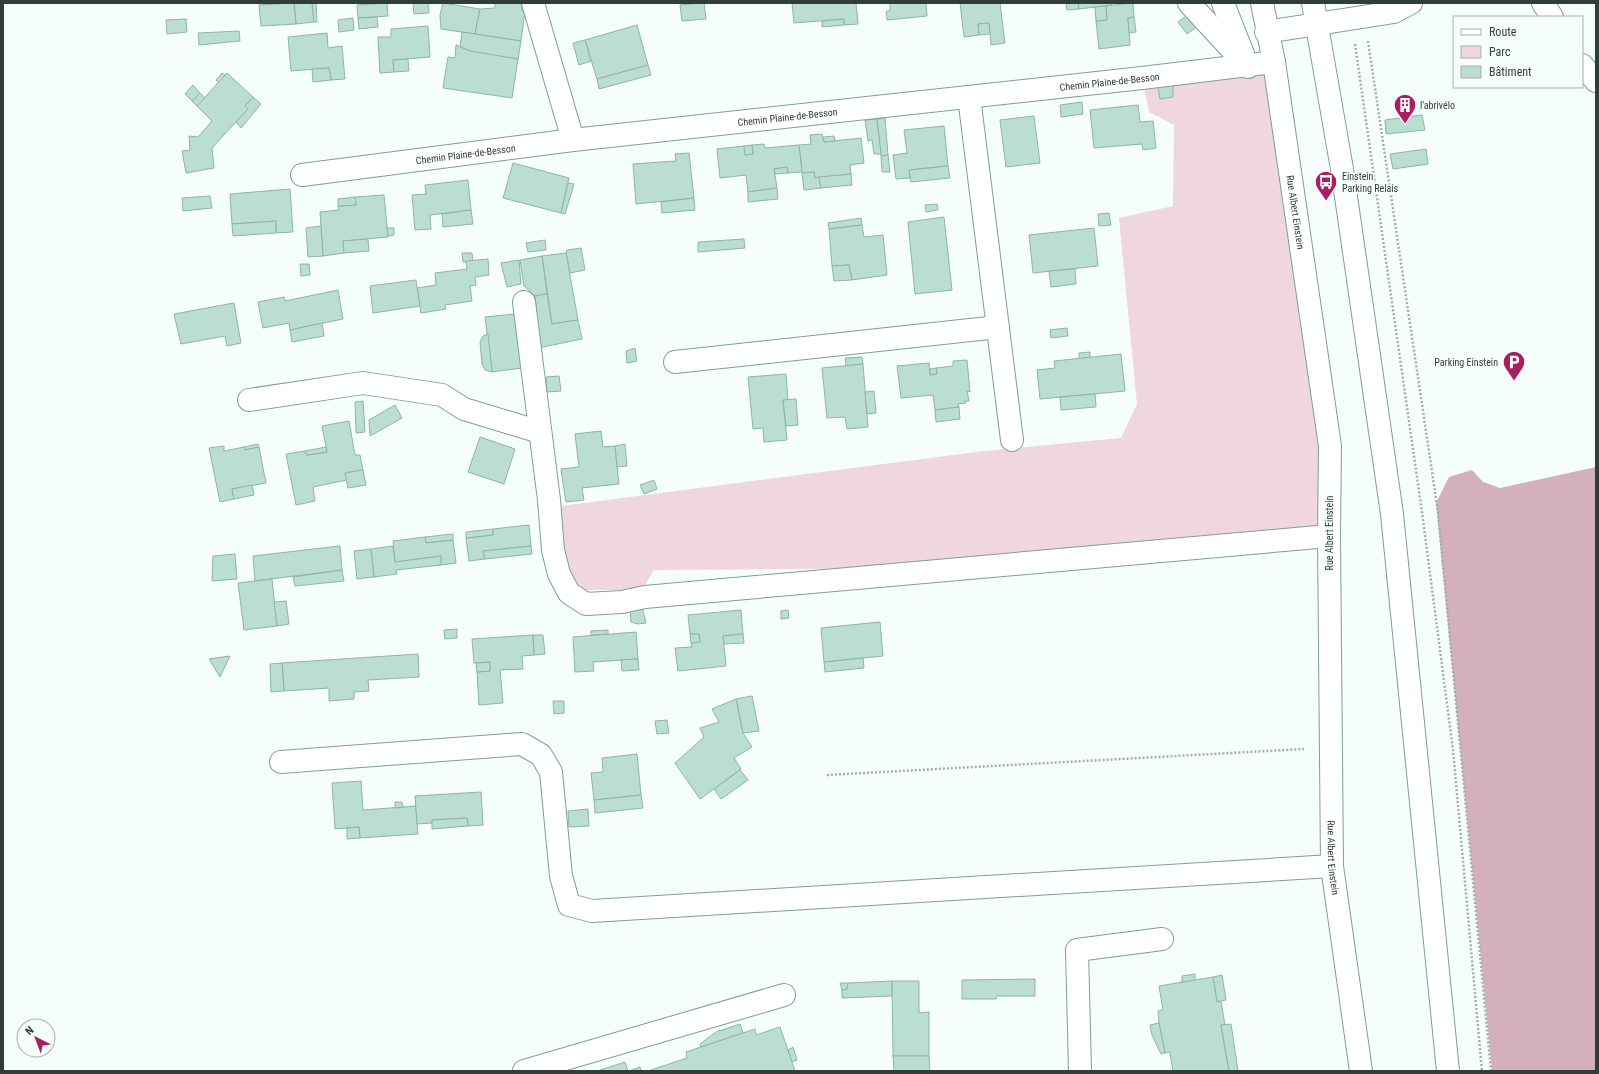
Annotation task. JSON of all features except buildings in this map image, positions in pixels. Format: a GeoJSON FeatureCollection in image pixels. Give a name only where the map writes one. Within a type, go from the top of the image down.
{"type":"FeatureCollection","features":[{"type":"Feature","properties":{"kind":"street"},"geometry":{"type":"LineString","coordinates":[[533,3],[573,140]]}},
{"type":"Feature","properties":{"kind":"street"},"geometry":{"type":"LineString","coordinates":[[1189,3],[1248,67]]}},
{"type":"Feature","properties":{"kind":"street"},"geometry":{"type":"LineString","coordinates":[[1223,3],[1248,67]]}},
{"type":"Feature","properties":{"kind":"street","name":"Rue Albert Einstein"},"geometry":{"type":"LineString","coordinates":[[1262,3],[1266,32],[1274,62],[1330,446],[1329,536],[1332,866],[1362,1070]]}},
{"type":"Feature","properties":{"kind":"street"},"geometry":{"type":"LineString","coordinates":[[1266,32],[1315,13],[1364,16],[1394,12],[1411,3]]}},
{"type":"Feature","properties":{"kind":"street"},"geometry":{"type":"LineString","coordinates":[[1543,3],[1551,16]]}},
{"type":"Feature","properties":{"kind":"street"},"geometry":{"type":"LineString","coordinates":[[1315,13],[1343,177],[1392,514],[1448,1071]]}},
{"type":"Feature","properties":{"kind":"street","name":"Chemin Plaine-de-Besson"},"geometry":{"type":"LineString","coordinates":[[302,175],[573,140],[1248,67],[1274,62]]}},
{"type":"Feature","properties":{"kind":"street"},"geometry":{"type":"LineString","coordinates":[[1583,66],[1596,81]]}},
{"type":"Feature","properties":{"kind":"street"},"geometry":{"type":"LineString","coordinates":[[969,97],[1012,440]]}},
{"type":"Feature","properties":{"kind":"street"},"geometry":{"type":"LineString","coordinates":[[524,302],[549,500],[553,550],[558,568],[569,593],[586,604],[622,602],[645,597],[1329,536]]}},
{"type":"Feature","properties":{"kind":"street"},"geometry":{"type":"LineString","coordinates":[[675,362],[998,327]]}},
{"type":"Feature","properties":{"kind":"street"},"geometry":{"type":"LineString","coordinates":[[249,400],[364,383],[442,395],[464,409],[540,432]]}},
{"type":"Feature","properties":{"kind":"street"},"geometry":{"type":"LineString","coordinates":[[281,762],[522,744],[540,755],[552,772],[561,876],[569,905],[592,911],[1332,866]]}},
{"type":"Feature","properties":{"kind":"street"},"geometry":{"type":"LineString","coordinates":[[1080,1071],[1077,950],[1162,940]]}},
{"type":"Feature","properties":{"kind":"street"},"geometry":{"type":"LineString","coordinates":[[524,1071],[784,995]]}},
{"type":"Feature","properties":{"kind":"path"},"geometry":{"type":"LineString","coordinates":[[1364,16],[1438,512],[1491,1071]]}},
{"type":"Feature","properties":{"kind":"path"},"geometry":{"type":"LineString","coordinates":[[1355,43],[1422,512],[1454,750],[1482,1071]]}},
{"type":"Feature","properties":{"kind":"path"},"geometry":{"type":"LineString","coordinates":[[827,775],[1331,748]]}},
{"type":"Feature","properties":{"kind":"green space"},"geometry":{"type":"Polygon","coordinates":[[[1274,62],[1330,446],[1329,536],[913,568],[654,570],[642,590],[578,590],[562,559],[559,515],[561,506],[984,451],[1121,438],[1137,404],[1119,218],[1173,206],[1174,125],[1149,112],[1142,78],[1274,62]]]}},
{"type":"Feature","properties":{"kind":"shaded area"},"geometry":{"type":"Polygon","coordinates":[[[1596,467],[1596,1071],[1492,1071],[1436,503],[1449,477],[1472,470],[1483,482],[1500,488],[1596,467]]]}},
{"type":"Feature","properties":{"kind":"place","name":"l'abrivélo"},"geometry":{"type":"Point","coordinates":[1405,124]}},
{"type":"Feature","properties":{"kind":"place","name":"Einstein Parking Relais"},"geometry":{"type":"Point","coordinates":[1326,202]}},
{"type":"Feature","properties":{"kind":"place","name":"Parking Einstein"},"geometry":{"type":"Point","coordinates":[1514,382]}}]}
